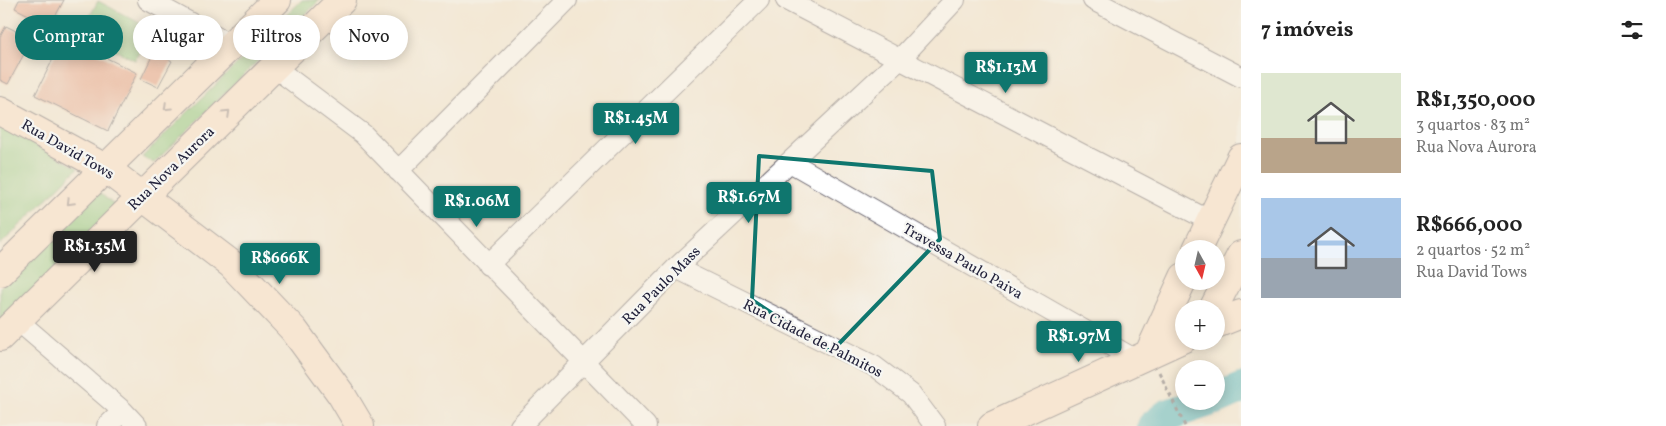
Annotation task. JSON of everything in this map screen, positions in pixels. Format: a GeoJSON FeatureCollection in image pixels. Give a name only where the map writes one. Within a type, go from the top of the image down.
{"type":"FeatureCollection","features":[{"type":"Feature","properties":{"kind":"street"},"geometry":{"type":"LineString","coordinates":[[148,0],[231,45]]}},
{"type":"Feature","properties":{"kind":"street"},"geometry":{"type":"LineString","coordinates":[[0,272],[277,0]]}},
{"type":"Feature","properties":{"kind":"street","name":"Rua Nova Aurora"},"geometry":{"type":"LineString","coordinates":[[9,328],[342,0]]}},
{"type":"Feature","properties":{"kind":"street"},"geometry":{"type":"LineString","coordinates":[[398,171],[566,0]]}},
{"type":"Feature","properties":{"kind":"street"},"geometry":{"type":"LineString","coordinates":[[488,265],[759,0]]}},
{"type":"Feature","properties":{"kind":"street"},"geometry":{"type":"LineString","coordinates":[[786,0],[901,58],[1210,221]]}},
{"type":"Feature","properties":{"kind":"street","name":"Rua Paulo Mass"},"geometry":{"type":"LineString","coordinates":[[520,426],[676,268],[901,58],[955,0]]}},
{"type":"Feature","properties":{"kind":"street"},"geometry":{"type":"LineString","coordinates":[[1093,0],[1241,76]]}},
{"type":"Feature","properties":{"kind":"street"},"geometry":{"type":"LineString","coordinates":[[274,67],[362,134],[488,265],[585,361],[646,426]]}},
{"type":"Feature","properties":{"kind":"street","name":"Rua David Tows"},"geometry":{"type":"LineString","coordinates":[[0,111],[105,168],[230,264],[288,323],[341,394],[360,426]]}},
{"type":"Feature","properties":{"kind":"street"},"geometry":{"type":"LineString","coordinates":[[1201,240],[1241,158]]}},
{"type":"Feature","properties":{"kind":"street","name":"Travessa Paulo Paiva"},"geometry":{"type":"LineString","coordinates":[[790,162],[1143,357]]}},
{"type":"Feature","properties":{"kind":"street"},"geometry":{"type":"LineString","coordinates":[[1218,300],[1241,255]]}},
{"type":"Feature","properties":{"kind":"street","name":"Rua Cidade de Palmitos"},"geometry":{"type":"LineString","coordinates":[[676,268],[874,366],[911,394],[935,426]]}},
{"type":"Feature","properties":{"kind":"street"},"geometry":{"type":"LineString","coordinates":[[1143,357],[1178,290]]}},
{"type":"Feature","properties":{"kind":"street"},"geometry":{"type":"LineString","coordinates":[[1225,320],[1241,314]]}},
{"type":"Feature","properties":{"kind":"street"},"geometry":{"type":"LineString","coordinates":[[9,328],[122,411],[137,426]]}},
{"type":"Feature","properties":{"kind":"street"},"geometry":{"type":"LineString","coordinates":[[992,426],[1175,342]]}},
{"type":"Feature","properties":{"kind":"street"},"geometry":{"type":"LineString","coordinates":[[107,426],[122,411]]}},
{"type":"Feature","properties":{"kind":"path"},"geometry":{"type":"LineString","coordinates":[[1143,357],[1172,398],[1185,426]]}},
{"type":"Feature","properties":{"kind":"highlighted area"},"geometry":{"type":"Polygon","coordinates":[[[759,156],[932,171],[940,239],[831,352],[752,300],[759,156]]]}},
{"type":"Feature","properties":{"kind":"green space"},"geometry":{"type":"Polygon","coordinates":[[[302,0],[320,0],[305,15],[287,15],[302,0]]]}},
{"type":"Feature","properties":{"kind":"green space"},"geometry":{"type":"Polygon","coordinates":[[[98,1],[133,19],[133,59],[123,54],[123,15],[91,15],[98,1]]]}},
{"type":"Feature","properties":{"kind":"green space"},"geometry":{"type":"Polygon","coordinates":[[[241,60],[259,60],[154,163],[142,157],[241,60]]]}},
{"type":"Feature","properties":{"kind":"green space"},"geometry":{"type":"Polygon","coordinates":[[[0,126],[78,168],[0,245],[0,126]]]}},
{"type":"Feature","properties":{"kind":"green space"},"geometry":{"type":"Polygon","coordinates":[[[97,191],[117,207],[0,323],[0,287],[97,191]]]}},
{"type":"Feature","properties":{"kind":"building"},"geometry":{"type":"Polygon","coordinates":[[[19,0],[64,0],[56,15],[29,15],[15,8],[19,0]]]}},
{"type":"Feature","properties":{"kind":"building"},"geometry":{"type":"Polygon","coordinates":[[[6,26],[15,30],[15,60],[21,60],[8,84],[0,80],[0,37],[6,26]]]}},
{"type":"Feature","properties":{"kind":"building"},"geometry":{"type":"Polygon","coordinates":[[[52,60],[111,60],[137,73],[108,131],[35,95],[52,60]]]}},
{"type":"Feature","properties":{"kind":"building"},"geometry":{"type":"Polygon","coordinates":[[[150,60],[172,61],[158,87],[141,79],[150,60]]]}},
{"type":"Feature","properties":{"kind":"waterway"},"geometry":{"type":"LineString","coordinates":[[1225,395],[1241,388]]}},
{"type":"Feature","properties":{"kind":"waterway"},"geometry":{"type":"LineString","coordinates":[[1153,426],[1167,415],[1182,410]]}}]}
